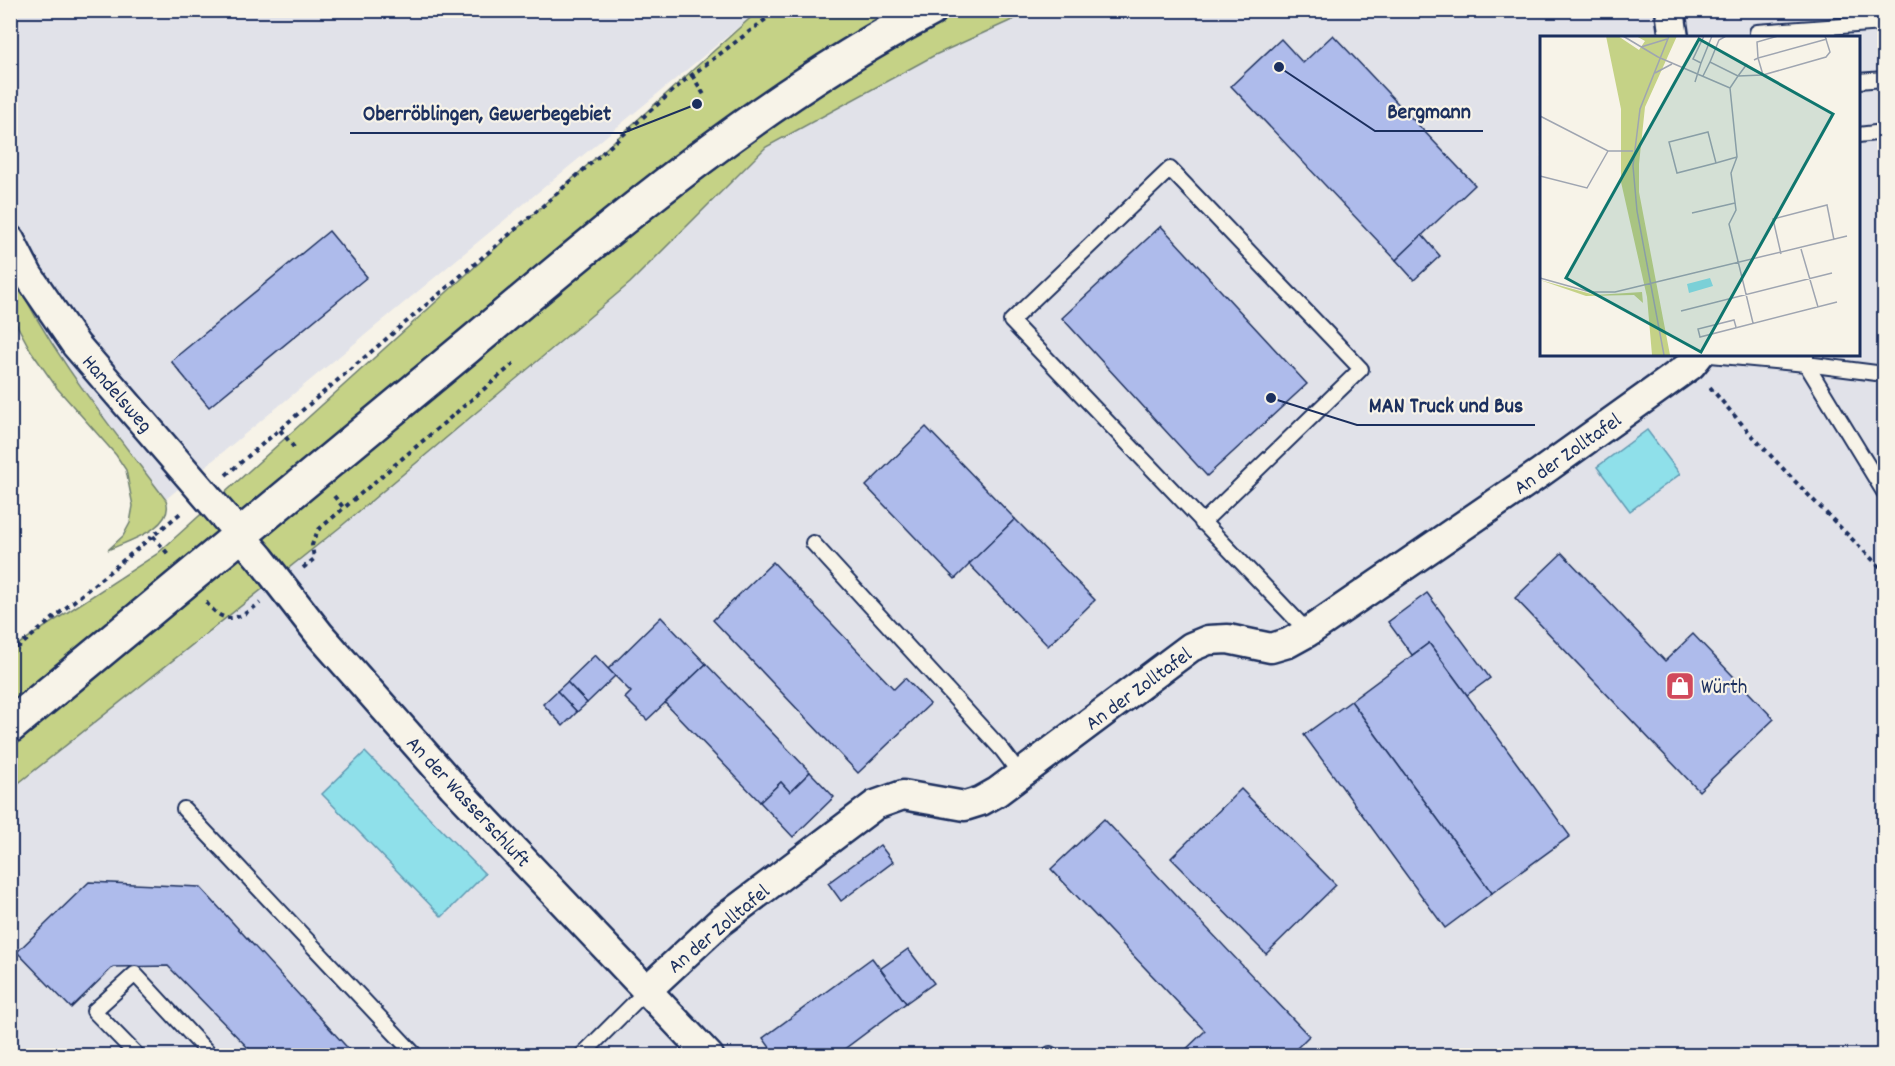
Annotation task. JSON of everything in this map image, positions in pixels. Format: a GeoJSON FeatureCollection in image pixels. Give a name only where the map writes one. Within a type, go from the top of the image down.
{"type":"FeatureCollection","features":[{"type":"Feature","properties":{"kind":"main road"},"geometry":{"type":"LineString","coordinates":[[10,726],[546,281],[720,142],[822,72],[930,10]]}},
{"type":"Feature","properties":{"kind":"street"},"geometry":{"type":"LineString","coordinates":[[1670,10],[1674,36]]}},
{"type":"Feature","properties":{"kind":"street","name":"Handelsweg"},"geometry":{"type":"LineString","coordinates":[[10,240],[28,275],[76,345],[240,535]]}},
{"type":"Feature","properties":{"kind":"street","name":"An der Zolltafel"},"geometry":{"type":"LineString","coordinates":[[647,990],[690,947],[721,921],[875,805],[903,795],[965,806],[981,801],[997,792],[1191,648],[1208,640],[1228,639],[1271,648],[1288,643],[1308,632],[1540,473],[1697,358]]}},
{"type":"Feature","properties":{"kind":"street","name":"An der Wasserschluft"},"geometry":{"type":"LineString","coordinates":[[240,535],[320,635],[445,777],[709,1056]]}},
{"type":"Feature","properties":{"kind":"lane"},"geometry":{"type":"LineString","coordinates":[[1757,35],[1884,22]]}},
{"type":"Feature","properties":{"kind":"lane"},"geometry":{"type":"LineString","coordinates":[[1859,81],[1884,79]]}},
{"type":"Feature","properties":{"kind":"lane"},"geometry":{"type":"LineString","coordinates":[[1859,135],[1884,132]]}},
{"type":"Feature","properties":{"kind":"lane"},"geometry":{"type":"LineString","coordinates":[[1202,523],[1361,369],[1170,169],[1011,321],[1202,523],[1308,632]]}},
{"type":"Feature","properties":{"kind":"lane"},"geometry":{"type":"LineString","coordinates":[[1697,358],[1806,359],[1884,374]]}},
{"type":"Feature","properties":{"kind":"lane"},"geometry":{"type":"LineString","coordinates":[[1806,359],[1884,492]]}},
{"type":"Feature","properties":{"kind":"lane"},"geometry":{"type":"LineString","coordinates":[[813,543],[1003,750],[1021,774]]}},
{"type":"Feature","properties":{"kind":"lane"},"geometry":{"type":"LineString","coordinates":[[184,809],[416,1056]]}},
{"type":"Feature","properties":{"kind":"lane"},"geometry":{"type":"LineString","coordinates":[[138,1056],[94,1011],[135,974],[211,1056]]}},
{"type":"Feature","properties":{"kind":"lane"},"geometry":{"type":"LineString","coordinates":[[581,1056],[647,990]]}},
{"type":"Feature","properties":{"kind":"path"},"geometry":{"type":"LineString","coordinates":[[251,454],[528,219],[692,75],[770,16],[818,10]]}},
{"type":"Feature","properties":{"kind":"path"},"geometry":{"type":"LineString","coordinates":[[692,75],[706,98]]}},
{"type":"Feature","properties":{"kind":"path"},"geometry":{"type":"LineString","coordinates":[[1697,358],[1744,428],[1884,571]]}},
{"type":"Feature","properties":{"kind":"path"},"geometry":{"type":"LineString","coordinates":[[153,536],[210,607],[220,615],[232,619],[242,616],[314,559],[312,545],[318,530],[517,362]]}},
{"type":"Feature","properties":{"kind":"path"},"geometry":{"type":"LineString","coordinates":[[10,654],[163,528]]}},
{"type":"Feature","properties":{"kind":"shaded area"},"geometry":{"type":"Polygon","coordinates":[[[11,11],[758,11],[166,499],[66,367],[26,301],[11,268],[11,11]]]}},
{"type":"Feature","properties":{"kind":"shaded area"},"geometry":{"type":"Polygon","coordinates":[[[1032,11],[1884,11],[1884,1055],[11,1056],[11,789],[339,528],[630,283],[766,147],[935,55],[1032,11]]]}},
{"type":"Feature","properties":{"kind":"green space"},"geometry":{"type":"Polygon","coordinates":[[[758,11],[1032,11],[935,55],[766,147],[630,283],[339,528],[11,789],[11,649],[157,554],[758,11]]]}},
{"type":"Feature","properties":{"kind":"green space"},"geometry":{"type":"Polygon","coordinates":[[[10,268],[26,300],[62,360],[166,500],[167,510],[164,518],[157,525],[148,532],[108,550],[123,536],[130,523],[133,506],[126,470],[116,455],[57,388],[31,351],[11,314],[10,268]]]}},
{"type":"Feature","properties":{"kind":"water"},"geometry":{"type":"Polygon","coordinates":[[[1647,430],[1680,474],[1630,511],[1597,467],[1647,430]]]}},
{"type":"Feature","properties":{"kind":"water"},"geometry":{"type":"Polygon","coordinates":[[[365,752],[485,874],[442,917],[322,794],[365,752]]]}},
{"type":"Feature","properties":{"kind":"building"},"geometry":{"type":"Polygon","coordinates":[[[1333,35],[1475,185],[1396,260],[1231,86],[1281,39],[1303,63],[1333,35]]]}},
{"type":"Feature","properties":{"kind":"building"},"geometry":{"type":"Polygon","coordinates":[[[1161,226],[1307,384],[1207,476],[1062,318],[1161,226]]]}},
{"type":"Feature","properties":{"kind":"building"},"geometry":{"type":"Polygon","coordinates":[[[329,231],[367,277],[209,407],[171,361],[329,231]]]}},
{"type":"Feature","properties":{"kind":"building"},"geometry":{"type":"Polygon","coordinates":[[[1422,235],[1440,256],[1414,280],[1396,260],[1422,235]]]}},
{"type":"Feature","properties":{"kind":"building"},"geometry":{"type":"Polygon","coordinates":[[[926,427],[1015,519],[955,579],[866,486],[926,427]]]}},
{"type":"Feature","properties":{"kind":"building"},"geometry":{"type":"Polygon","coordinates":[[[1015,519],[1095,600],[1048,646],[969,564],[1015,519]]]}},
{"type":"Feature","properties":{"kind":"building"},"geometry":{"type":"Polygon","coordinates":[[[1562,553],[1665,661],[1693,634],[1774,719],[1699,791],[1515,598],[1562,553]]]}},
{"type":"Feature","properties":{"kind":"building"},"geometry":{"type":"Polygon","coordinates":[[[773,562],[894,689],[905,678],[930,704],[858,773],[713,620],[773,562]]]}},
{"type":"Feature","properties":{"kind":"building"},"geometry":{"type":"Polygon","coordinates":[[[1427,593],[1490,678],[1467,695],[1429,643],[1412,655],[1388,622],[1427,593]]]}},
{"type":"Feature","properties":{"kind":"building"},"geometry":{"type":"Polygon","coordinates":[[[661,617],[706,664],[647,720],[625,698],[631,692],[608,669],[661,617]]]}},
{"type":"Feature","properties":{"kind":"building"},"geometry":{"type":"Polygon","coordinates":[[[1429,643],[1570,836],[1492,893],[1351,701],[1429,643]]]}},
{"type":"Feature","properties":{"kind":"building"},"geometry":{"type":"Polygon","coordinates":[[[595,655],[615,676],[587,703],[567,682],[595,655]]]}},
{"type":"Feature","properties":{"kind":"building"},"geometry":{"type":"Polygon","coordinates":[[[706,664],[810,772],[790,792],[781,782],[760,802],[665,703],[706,664]]]}},
{"type":"Feature","properties":{"kind":"building"},"geometry":{"type":"Polygon","coordinates":[[[567,682],[587,703],[577,712],[557,691],[567,682]]]}},
{"type":"Feature","properties":{"kind":"building"},"geometry":{"type":"Polygon","coordinates":[[[557,691],[577,712],[563,726],[543,704],[557,691]]]}},
{"type":"Feature","properties":{"kind":"building"},"geometry":{"type":"Polygon","coordinates":[[[1351,701],[1492,893],[1445,928],[1304,735],[1351,701]]]}},
{"type":"Feature","properties":{"kind":"building"},"geometry":{"type":"Polygon","coordinates":[[[810,772],[834,797],[793,837],[760,802],[781,782],[790,792],[810,772]]]}},
{"type":"Feature","properties":{"kind":"building"},"geometry":{"type":"Polygon","coordinates":[[[1241,789],[1336,885],[1266,954],[1171,858],[1241,789]]]}},
{"type":"Feature","properties":{"kind":"building"},"geometry":{"type":"Polygon","coordinates":[[[1104,819],[1309,1036],[1289,1056],[1179,1056],[1205,1031],[1051,869],[1104,819]]]}},
{"type":"Feature","properties":{"kind":"building"},"geometry":{"type":"Polygon","coordinates":[[[880,845],[893,862],[841,901],[828,883],[880,845]]]}},
{"type":"Feature","properties":{"kind":"building"},"geometry":{"type":"Polygon","coordinates":[[[89,882],[200,887],[355,1056],[256,1056],[168,966],[113,967],[71,1008],[17,952],[89,882]]]}},
{"type":"Feature","properties":{"kind":"building"},"geometry":{"type":"Polygon","coordinates":[[[908,949],[934,983],[906,1003],[880,969],[908,949]]]}},
{"type":"Feature","properties":{"kind":"building"},"geometry":{"type":"Polygon","coordinates":[[[872,958],[906,1003],[835,1056],[776,1056],[763,1038],[872,958]]]}},
{"type":"Feature","properties":{"kind":"place","name":"Bergmann"},"geometry":{"type":"Point","coordinates":[1279,67]}},
{"type":"Feature","properties":{"kind":"place","name":"Oberröblingen, Gewerbegebiet"},"geometry":{"type":"Point","coordinates":[697,104]}},
{"type":"Feature","properties":{"kind":"place","name":"MAN Truck und Bus"},"geometry":{"type":"Point","coordinates":[1271,398]}},
{"type":"Feature","properties":{"kind":"place","name":"Würth"},"geometry":{"type":"Point","coordinates":[1680,686]}}]}
